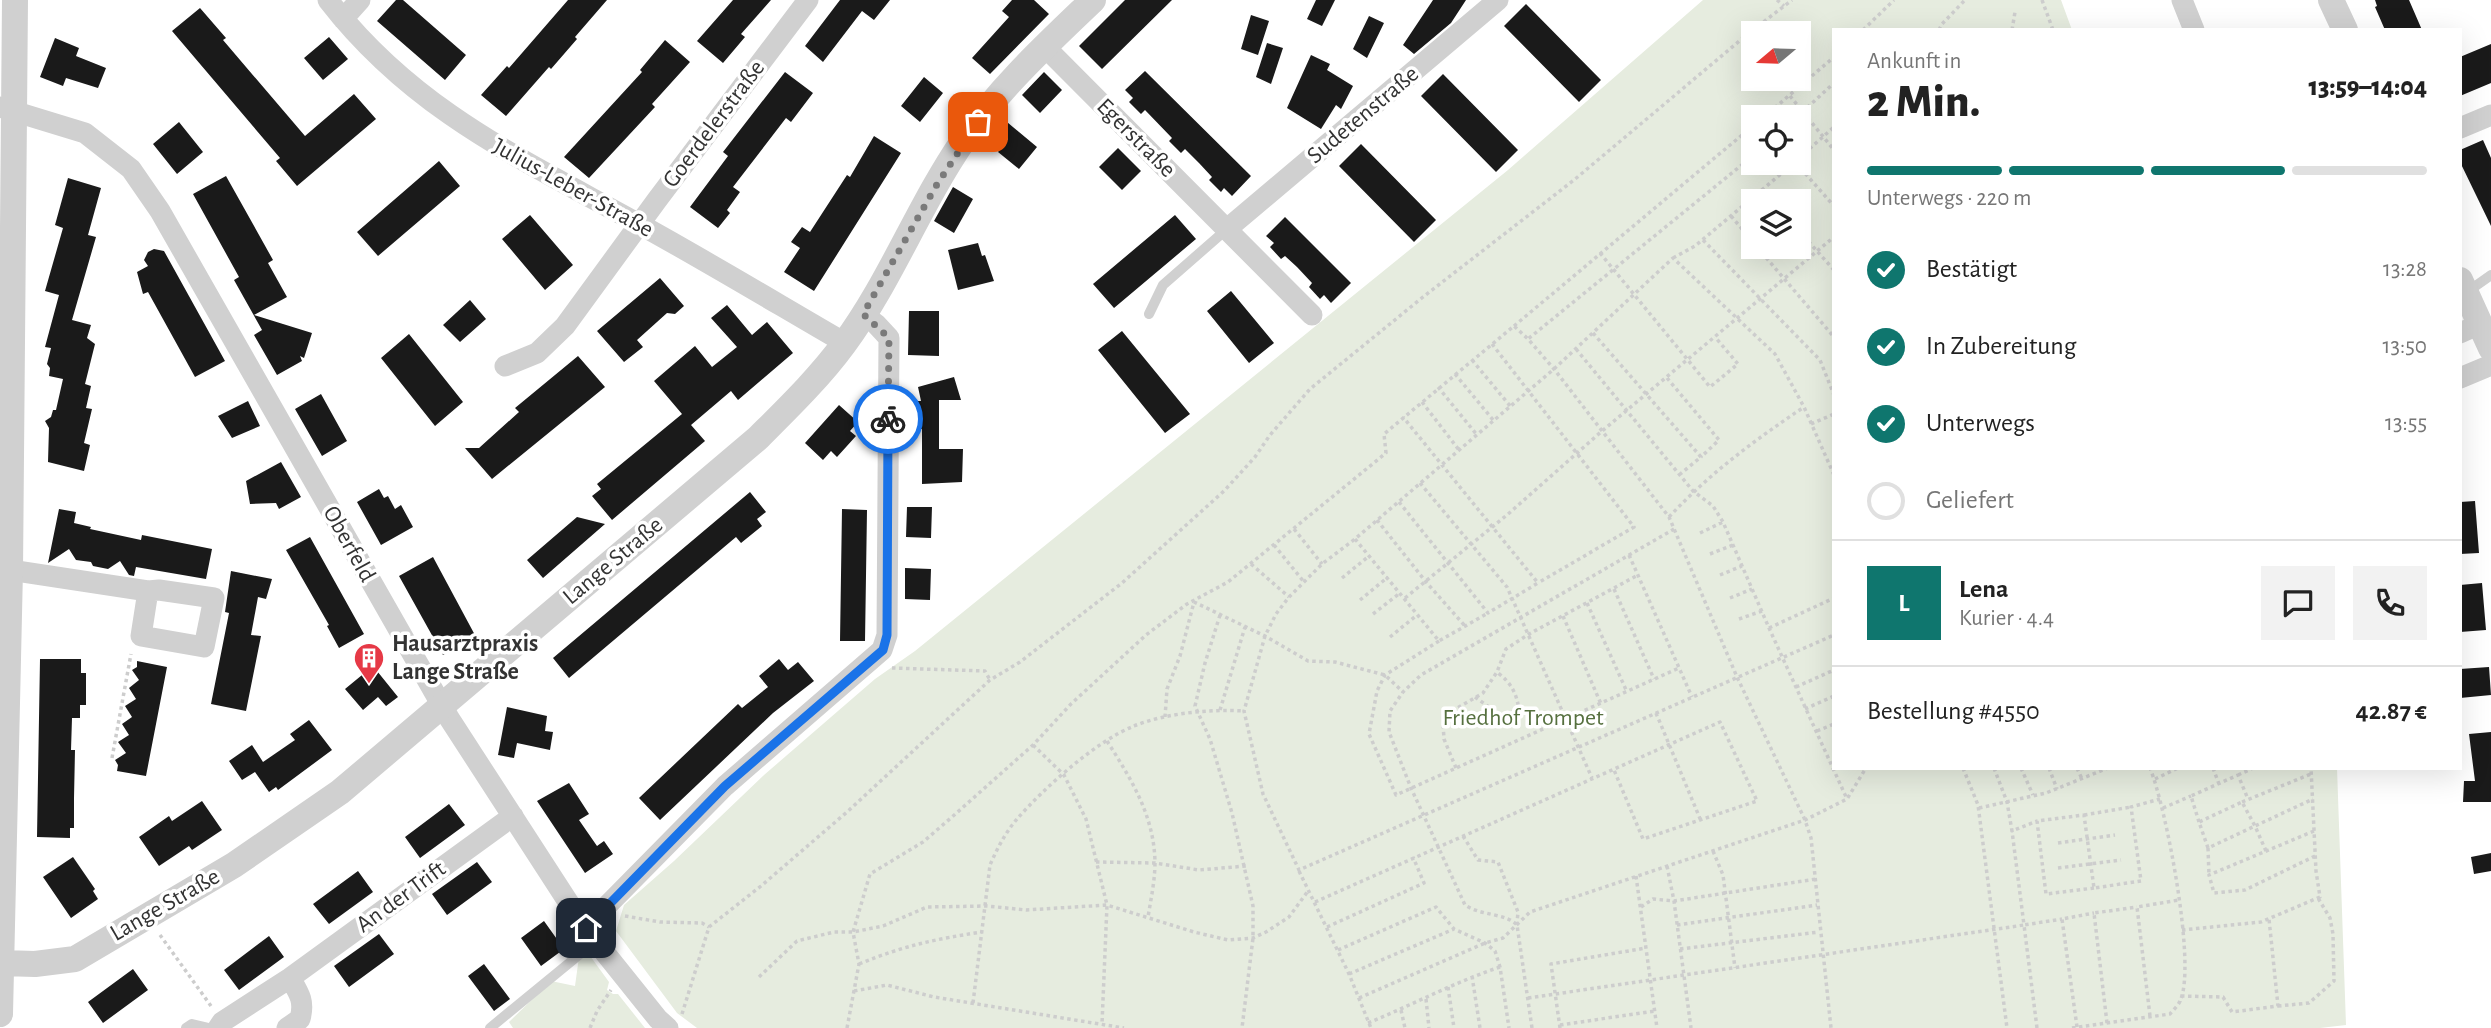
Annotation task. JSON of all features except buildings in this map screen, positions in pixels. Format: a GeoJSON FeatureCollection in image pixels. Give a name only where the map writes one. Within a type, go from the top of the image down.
{"type":"FeatureCollection","features":[{"type":"Feature","properties":{"kind":"street"},"geometry":{"type":"LineString","coordinates":[[0,1014],[10,570],[8,109],[15,0]]}},
{"type":"Feature","properties":{"kind":"street","name":"Julius-Leber-Straße"},"geometry":{"type":"LineString","coordinates":[[328,0],[378,58],[443,111],[499,148],[639,224],[845,343]]}},
{"type":"Feature","properties":{"kind":"street"},"geometry":{"type":"LineString","coordinates":[[343,19],[360,0]]}},
{"type":"Feature","properties":{"kind":"street","name":"Goerdelerstraße"},"geometry":{"type":"LineString","coordinates":[[505,366],[537,353],[565,326],[808,0]]}},
{"type":"Feature","properties":{"kind":"street","name":"Lange Straße"},"geometry":{"type":"LineString","coordinates":[[1,963],[35,964],[75,959],[145,915],[234,865],[296,824],[340,792],[758,438],[809,388],[845,343],[963,141],[992,102],[1093,0]]}},
{"type":"Feature","properties":{"kind":"street","name":"Sudetenstraße"},"geometry":{"type":"LineString","coordinates":[[1227,229],[1498,0]]}},
{"type":"Feature","properties":{"kind":"street"},"geometry":{"type":"LineString","coordinates":[[2182,0],[2192,28]]}},
{"type":"Feature","properties":{"kind":"street"},"geometry":{"type":"LineString","coordinates":[[2331,0],[2343,28]]}},
{"type":"Feature","properties":{"kind":"street","name":"Egerstraße"},"geometry":{"type":"LineString","coordinates":[[1045,47],[1312,316]]}},
{"type":"Feature","properties":{"kind":"street","name":"Oberfeld"},"geometry":{"type":"LineString","coordinates":[[8,109],[85,133],[131,169],[160,211],[442,706],[591,934],[658,1019],[674,1023]]}},
{"type":"Feature","properties":{"kind":"street"},"geometry":{"type":"LineString","coordinates":[[2462,127],[2491,115]]}},
{"type":"Feature","properties":{"kind":"street"},"geometry":{"type":"LineString","coordinates":[[2464,286],[2477,335]]}},
{"type":"Feature","properties":{"kind":"street"},"geometry":{"type":"LineString","coordinates":[[591,934],[608,905],[725,786],[883,650],[887,635],[889,338],[863,314]]}},
{"type":"Feature","properties":{"kind":"street"},"geometry":{"type":"LineString","coordinates":[[2462,377],[2491,365]]}},
{"type":"Feature","properties":{"kind":"street"},"geometry":{"type":"LineString","coordinates":[[10,570],[214,598],[204,648],[141,636],[148,591]]}},
{"type":"Feature","properties":{"kind":"street","name":"An der Trift"},"geometry":{"type":"LineString","coordinates":[[216,1026],[290,978],[513,816]]}},
{"type":"Feature","properties":{"kind":"street"},"geometry":{"type":"LineString","coordinates":[[286,1028],[300,1019],[303,1008],[301,995],[290,978]]}},
{"type":"Feature","properties":{"kind":"lane"},"geometry":{"type":"LineString","coordinates":[[1149,314],[1163,285],[1227,229]]}},
{"type":"Feature","properties":{"kind":"lane"},"geometry":{"type":"LineString","coordinates":[[2464,286],[2491,275]]}},
{"type":"Feature","properties":{"kind":"lane"},"geometry":{"type":"LineString","coordinates":[[490,1028],[591,934]]}},
{"type":"Feature","properties":{"kind":"lane"},"geometry":{"type":"LineString","coordinates":[[186,1028],[192,1024],[216,1026]]}},
{"type":"Feature","properties":{"kind":"path"},"geometry":{"type":"LineString","coordinates":[[1777,0],[1784,6]]}},
{"type":"Feature","properties":{"kind":"path"},"geometry":{"type":"LineString","coordinates":[[674,1023],[709,927],[847,812],[990,680],[1020,662],[1122,583],[1214,500],[1255,457],[1270,435],[1310,389],[1574,180],[1792,0]]}},
{"type":"Feature","properties":{"kind":"path"},"geometry":{"type":"LineString","coordinates":[[1865,28],[1894,0]]}},
{"type":"Feature","properties":{"kind":"path"},"geometry":{"type":"LineString","coordinates":[[1941,28],[1965,0]]}},
{"type":"Feature","properties":{"kind":"path"},"geometry":{"type":"LineString","coordinates":[[2042,0],[2052,28]]}},
{"type":"Feature","properties":{"kind":"path"},"geometry":{"type":"LineString","coordinates":[[2012,28],[2015,12]]}},
{"type":"Feature","properties":{"kind":"path"},"geometry":{"type":"LineString","coordinates":[[1779,105],[1832,59]]}},
{"type":"Feature","properties":{"kind":"path"},"geometry":{"type":"LineString","coordinates":[[1810,105],[1832,85]]}},
{"type":"Feature","properties":{"kind":"path"},"geometry":{"type":"LineString","coordinates":[[1790,96],[1797,105]]}},
{"type":"Feature","properties":{"kind":"path"},"geometry":{"type":"LineString","coordinates":[[1811,123],[1832,148]]}},
{"type":"Feature","properties":{"kind":"path"},"geometry":{"type":"LineString","coordinates":[[1811,148],[1832,129]]}},
{"type":"Feature","properties":{"kind":"path"},"geometry":{"type":"LineString","coordinates":[[847,1028],[859,964],[853,932],[870,874],[923,842],[1033,745],[1071,704],[1146,635],[1187,604],[1228,582],[1386,453],[1384,434],[1741,136]]}},
{"type":"Feature","properties":{"kind":"path"},"geometry":{"type":"LineString","coordinates":[[1528,339],[1741,166]]}},
{"type":"Feature","properties":{"kind":"path"},"geometry":{"type":"LineString","coordinates":[[1763,189],[1780,175]]}},
{"type":"Feature","properties":{"kind":"path"},"geometry":{"type":"LineString","coordinates":[[1806,175],[1832,203]]}},
{"type":"Feature","properties":{"kind":"path"},"geometry":{"type":"LineString","coordinates":[[1371,1028],[1338,950],[1263,794],[1244,711],[1265,636],[1276,614],[1289,597],[1322,564],[1555,369],[1672,258],[1703,240],[1741,208]]}},
{"type":"Feature","properties":{"kind":"path"},"geometry":{"type":"LineString","coordinates":[[1731,216],[1741,228]]}},
{"type":"Feature","properties":{"kind":"path"},"geometry":{"type":"LineString","coordinates":[[1405,598],[1450,563],[1602,431],[1716,337],[1760,296],[1832,239]]}},
{"type":"Feature","properties":{"kind":"path"},"geometry":{"type":"LineString","coordinates":[[1703,240],[1820,360],[1832,390]]}},
{"type":"Feature","properties":{"kind":"path"},"geometry":{"type":"LineString","coordinates":[[1811,243],[1832,268]]}},
{"type":"Feature","properties":{"kind":"path"},"geometry":{"type":"LineString","coordinates":[[1600,253],[1710,387],[1738,364],[1716,337]]}},
{"type":"Feature","properties":{"kind":"path"},"geometry":{"type":"LineString","coordinates":[[1672,258],[1775,354],[1804,407],[1832,471]]}},
{"type":"Feature","properties":{"kind":"path"},"geometry":{"type":"LineString","coordinates":[[1767,259],[1832,335]]}},
{"type":"Feature","properties":{"kind":"path"},"geometry":{"type":"LineString","coordinates":[[1514,326],[1555,369],[1675,528],[1737,677],[1811,838],[1831,1028]]}},
{"type":"Feature","properties":{"kind":"path"},"geometry":{"type":"LineString","coordinates":[[1594,332],[1701,457]]}},
{"type":"Feature","properties":{"kind":"path"},"geometry":{"type":"LineString","coordinates":[[1492,344],[1634,527],[1512,597],[1385,675],[1377,691],[1369,734],[1396,795],[1679,668]]}},
{"type":"Feature","properties":{"kind":"path"},"geometry":{"type":"LineString","coordinates":[[1576,349],[1679,475],[1693,491],[1713,506],[1723,522],[1832,767]]}},
{"type":"Feature","properties":{"kind":"path"},"geometry":{"type":"LineString","coordinates":[[1472,360],[1511,407]]}},
{"type":"Feature","properties":{"kind":"path"},"geometry":{"type":"LineString","coordinates":[[1455,374],[1494,421]]}},
{"type":"Feature","properties":{"kind":"path"},"geometry":{"type":"LineString","coordinates":[[1667,378],[1719,440],[1679,475]]}},
{"type":"Feature","properties":{"kind":"path"},"geometry":{"type":"LineString","coordinates":[[1438,387],[1477,435]]}},
{"type":"Feature","properties":{"kind":"path"},"geometry":{"type":"LineString","coordinates":[[1421,402],[1460,450]]}},
{"type":"Feature","properties":{"kind":"path"},"geometry":{"type":"LineString","coordinates":[[1669,517],[1693,491],[1742,450],[1804,407]]}},
{"type":"Feature","properties":{"kind":"path"},"geometry":{"type":"LineString","coordinates":[[1811,424],[1832,415]]}},
{"type":"Feature","properties":{"kind":"path"},"geometry":{"type":"LineString","coordinates":[[1404,418],[1538,583]]}},
{"type":"Feature","properties":{"kind":"path"},"geometry":{"type":"LineString","coordinates":[[1420,483],[1507,587],[1592,779]]}},
{"type":"Feature","properties":{"kind":"path"},"geometry":{"type":"LineString","coordinates":[[1398,502],[1488,613]]}},
{"type":"Feature","properties":{"kind":"path"},"geometry":{"type":"LineString","coordinates":[[1377,520],[1465,626]]}},
{"type":"Feature","properties":{"kind":"path"},"geometry":{"type":"LineString","coordinates":[[1700,533],[1723,522]]}},
{"type":"Feature","properties":{"kind":"path"},"geometry":{"type":"LineString","coordinates":[[1517,925],[1512,920],[1475,912],[1465,905],[1411,788],[1389,732],[1390,711],[1403,692],[1421,675],[1675,528]]}},
{"type":"Feature","properties":{"kind":"path"},"geometry":{"type":"LineString","coordinates":[[1294,529],[1322,564]]}},
{"type":"Feature","properties":{"kind":"path"},"geometry":{"type":"LineString","coordinates":[[1355,539],[1439,641]]}},
{"type":"Feature","properties":{"kind":"path"},"geometry":{"type":"LineString","coordinates":[[1274,545],[1304,582]]}},
{"type":"Feature","properties":{"kind":"path"},"geometry":{"type":"LineString","coordinates":[[1710,554],[1733,545]]}},
{"type":"Feature","properties":{"kind":"path"},"geometry":{"type":"LineString","coordinates":[[1629,554],[1692,697]]}},
{"type":"Feature","properties":{"kind":"path"},"geometry":{"type":"LineString","coordinates":[[1342,578],[1370,556]]}},
{"type":"Feature","properties":{"kind":"path"},"geometry":{"type":"LineString","coordinates":[[1251,564],[1289,597]]}},
{"type":"Feature","properties":{"kind":"path"},"geometry":{"type":"LineString","coordinates":[[1720,575],[1742,566]]}},
{"type":"Feature","properties":{"kind":"path"},"geometry":{"type":"LineString","coordinates":[[1456,768],[1444,739],[1443,724],[1447,714],[1483,693],[1497,672],[1506,649],[1638,575]]}},
{"type":"Feature","properties":{"kind":"path"},"geometry":{"type":"LineString","coordinates":[[1360,600],[1388,577]]}},
{"type":"Feature","properties":{"kind":"path"},"geometry":{"type":"LineString","coordinates":[[1614,589],[1654,679]]}},
{"type":"Feature","properties":{"kind":"path"},"geometry":{"type":"LineString","coordinates":[[1730,598],[1752,589]]}},
{"type":"Feature","properties":{"kind":"path"},"geometry":{"type":"LineString","coordinates":[[1373,614],[1400,593]]}},
{"type":"Feature","properties":{"kind":"path"},"geometry":{"type":"LineString","coordinates":[[1769,628],[1832,599]]}},
{"type":"Feature","properties":{"kind":"path"},"geometry":{"type":"LineString","coordinates":[[1194,602],[1265,636],[1308,661],[1335,662],[1385,675],[1403,692]]}},
{"type":"Feature","properties":{"kind":"path"},"geometry":{"type":"LineString","coordinates":[[1165,717],[1167,690],[1180,656],[1194,602]]}},
{"type":"Feature","properties":{"kind":"path"},"geometry":{"type":"LineString","coordinates":[[1587,603],[1627,692]]}},
{"type":"Feature","properties":{"kind":"path"},"geometry":{"type":"LineString","coordinates":[[1739,619],[1762,611]]}},
{"type":"Feature","properties":{"kind":"path"},"geometry":{"type":"LineString","coordinates":[[1220,615],[1195,706],[1217,764],[1246,866],[1253,906],[1253,938],[1242,1028]]}},
{"type":"Feature","properties":{"kind":"path"},"geometry":{"type":"LineString","coordinates":[[1390,637],[1417,615]]}},
{"type":"Feature","properties":{"kind":"path"},"geometry":{"type":"LineString","coordinates":[[1563,616],[1601,704]]}},
{"type":"Feature","properties":{"kind":"path"},"geometry":{"type":"LineString","coordinates":[[1220,710],[1245,626]]}},
{"type":"Feature","properties":{"kind":"path"},"geometry":{"type":"LineString","coordinates":[[112,758],[133,644],[141,636]]}},
{"type":"Feature","properties":{"kind":"path"},"geometry":{"type":"LineString","coordinates":[[1299,870],[1832,636]]}},
{"type":"Feature","properties":{"kind":"path"},"geometry":{"type":"LineString","coordinates":[[875,658],[884,668],[985,671],[990,680]]}},
{"type":"Feature","properties":{"kind":"path"},"geometry":{"type":"LineString","coordinates":[[1796,687],[1832,671]]}},
{"type":"Feature","properties":{"kind":"path"},"geometry":{"type":"LineString","coordinates":[[1475,697],[1503,717],[1519,709],[1517,697],[1509,682],[1497,672]]}},
{"type":"Feature","properties":{"kind":"path"},"geometry":{"type":"LineString","coordinates":[[1805,709],[1832,697]]}},
{"type":"Feature","properties":{"kind":"path"},"geometry":{"type":"LineString","coordinates":[[973,1003],[990,865],[998,846],[1016,820],[1064,775],[1107,741],[1133,726],[1174,714],[1244,711]]}},
{"type":"Feature","properties":{"kind":"path"},"geometry":{"type":"LineString","coordinates":[[1656,713],[1701,821]]}},
{"type":"Feature","properties":{"kind":"path"},"geometry":{"type":"LineString","coordinates":[[1315,902],[1720,722],[1757,802],[1643,839],[1614,770]]}},
{"type":"Feature","properties":{"kind":"path"},"geometry":{"type":"LineString","coordinates":[[1816,732],[1832,725]]}},
{"type":"Feature","properties":{"kind":"path"},"geometry":{"type":"LineString","coordinates":[[1107,741],[1136,785],[1151,827],[1155,863],[1149,917]]}},
{"type":"Feature","properties":{"kind":"path"},"geometry":{"type":"LineString","coordinates":[[1033,745],[1064,775],[1086,819],[1107,905],[1102,1024]]}},
{"type":"Feature","properties":{"kind":"path"},"geometry":{"type":"LineString","coordinates":[[1834,770],[1847,799]]}},
{"type":"Feature","properties":{"kind":"path"},"geometry":{"type":"LineString","coordinates":[[1359,998],[1503,937],[1530,912],[1805,820],[1847,799],[1865,770]]}},
{"type":"Feature","properties":{"kind":"path"},"geometry":{"type":"LineString","coordinates":[[1964,770],[1979,808],[2007,1028]]}},
{"type":"Feature","properties":{"kind":"path"},"geometry":{"type":"LineString","coordinates":[[1995,770],[2007,802],[2012,831],[2037,1028]]}},
{"type":"Feature","properties":{"kind":"path"},"geometry":{"type":"LineString","coordinates":[[2022,770],[2033,796]]}},
{"type":"Feature","properties":{"kind":"path"},"geometry":{"type":"LineString","coordinates":[[2050,770],[2057,789]]}},
{"type":"Feature","properties":{"kind":"path"},"geometry":{"type":"LineString","coordinates":[[2078,770],[2082,779]]}},
{"type":"Feature","properties":{"kind":"path"},"geometry":{"type":"LineString","coordinates":[[1979,808],[2057,789],[2103,770]]}},
{"type":"Feature","properties":{"kind":"path"},"geometry":{"type":"LineString","coordinates":[[2062,919],[2075,1028],[2170,1014],[2181,1000],[2186,971],[2179,900],[2170,837],[2151,770]]}},
{"type":"Feature","properties":{"kind":"path"},"geometry":{"type":"LineString","coordinates":[[2155,779],[2174,770]]}},
{"type":"Feature","properties":{"kind":"path"},"geometry":{"type":"LineString","coordinates":[[2214,770],[2219,784]]}},
{"type":"Feature","properties":{"kind":"path"},"geometry":{"type":"LineString","coordinates":[[2162,808],[2249,770]]}},
{"type":"Feature","properties":{"kind":"path"},"geometry":{"type":"LineString","coordinates":[[2182,930],[2261,922],[2320,897],[2311,771],[2199,822]]}},
{"type":"Feature","properties":{"kind":"path"},"geometry":{"type":"LineString","coordinates":[[2238,775],[2248,799]]}},
{"type":"Feature","properties":{"kind":"path"},"geometry":{"type":"LineString","coordinates":[[2191,796],[2208,848],[2209,875],[2214,893],[2245,890],[2315,856]]}},
{"type":"Feature","properties":{"kind":"path"},"geometry":{"type":"LineString","coordinates":[[2012,831],[2036,821],[2132,807],[2160,799]]}},
{"type":"Feature","properties":{"kind":"path"},"geometry":{"type":"LineString","coordinates":[[2208,848],[2313,799]]}},
{"type":"Feature","properties":{"kind":"path"},"geometry":{"type":"LineString","coordinates":[[2242,802],[2266,851]]}},
{"type":"Feature","properties":{"kind":"path"},"geometry":{"type":"LineString","coordinates":[[2036,821],[2046,894],[2094,888],[2141,881],[2132,807]]}},
{"type":"Feature","properties":{"kind":"path"},"geometry":{"type":"LineString","coordinates":[[2084,815],[2094,888]]}},
{"type":"Feature","properties":{"kind":"path"},"geometry":{"type":"LineString","coordinates":[[2209,875],[2314,831]]}},
{"type":"Feature","properties":{"kind":"path"},"geometry":{"type":"LineString","coordinates":[[2058,843],[2115,835]]}},
{"type":"Feature","properties":{"kind":"path"},"geometry":{"type":"LineString","coordinates":[[1462,836],[1478,860],[1498,862],[1518,912],[1517,925],[1532,1028]]}},
{"type":"Feature","properties":{"kind":"path"},"geometry":{"type":"LineString","coordinates":[[1713,851],[1723,875],[1735,968]]}},
{"type":"Feature","properties":{"kind":"path"},"geometry":{"type":"LineString","coordinates":[[1327,927],[1424,883],[1413,857]]}},
{"type":"Feature","properties":{"kind":"path"},"geometry":{"type":"LineString","coordinates":[[2058,868],[2121,860]]}},
{"type":"Feature","properties":{"kind":"path"},"geometry":{"type":"LineString","coordinates":[[1096,862],[1155,863],[1199,870],[1246,866]]}},
{"type":"Feature","properties":{"kind":"path"},"geometry":{"type":"LineString","coordinates":[[1667,866],[1691,1028]]}},
{"type":"Feature","properties":{"kind":"path"},"geometry":{"type":"LineString","coordinates":[[1636,876],[1657,1028]]}},
{"type":"Feature","properties":{"kind":"path"},"geometry":{"type":"LineString","coordinates":[[1641,907],[1653,899],[1674,901],[1816,879]]}},
{"type":"Feature","properties":{"kind":"path"},"geometry":{"type":"LineString","coordinates":[[759,977],[797,941],[834,932],[853,932],[883,926],[927,907],[987,906],[1026,910],[1107,905],[1228,940],[1253,938],[1289,917],[1308,891]]}},
{"type":"Feature","properties":{"kind":"path"},"geometry":{"type":"LineString","coordinates":[[2181,996],[2223,997],[2232,1012],[2309,1003],[2334,981],[2330,918],[2318,898]]}},
{"type":"Feature","properties":{"kind":"path"},"geometry":{"type":"LineString","coordinates":[[1527,998],[1995,930],[2179,900]]}},
{"type":"Feature","properties":{"kind":"path"},"geometry":{"type":"LineString","coordinates":[[608,905],[618,915],[660,922],[702,923],[709,927]]}},
{"type":"Feature","properties":{"kind":"path"},"geometry":{"type":"LineString","coordinates":[[1677,925],[1818,905]]}},
{"type":"Feature","properties":{"kind":"path"},"geometry":{"type":"LineString","coordinates":[[1338,950],[1436,907],[1454,929],[1485,943],[1495,951],[1509,1028]]}},
{"type":"Feature","properties":{"kind":"path"},"geometry":{"type":"LineString","coordinates":[[2137,907],[2150,1017]]}},
{"type":"Feature","properties":{"kind":"path"},"geometry":{"type":"LineString","coordinates":[[2094,913],[2107,1023]]}},
{"type":"Feature","properties":{"kind":"path"},"geometry":{"type":"LineString","coordinates":[[145,915],[216,1026]]}},
{"type":"Feature","properties":{"kind":"path"},"geometry":{"type":"LineString","coordinates":[[2269,919],[2278,1006]]}},
{"type":"Feature","properties":{"kind":"path"},"geometry":{"type":"LineString","coordinates":[[1349,974],[1454,929]]}},
{"type":"Feature","properties":{"kind":"path"},"geometry":{"type":"LineString","coordinates":[[859,964],[893,950],[933,939],[983,932]]}},
{"type":"Feature","properties":{"kind":"path"},"geometry":{"type":"LineString","coordinates":[[1680,949],[1819,932]]}},
{"type":"Feature","properties":{"kind":"path"},"geometry":{"type":"LineString","coordinates":[[1646,948],[1551,964],[1555,994],[1560,1027],[1655,1011]]}},
{"type":"Feature","properties":{"kind":"path"},"geometry":{"type":"LineString","coordinates":[[1368,1023],[1472,976],[1500,967]]}},
{"type":"Feature","properties":{"kind":"path"},"geometry":{"type":"LineString","coordinates":[[590,1028],[597,1012],[622,974]]}},
{"type":"Feature","properties":{"kind":"path"},"geometry":{"type":"LineString","coordinates":[[1472,976],[1480,1028]]}},
{"type":"Feature","properties":{"kind":"path"},"geometry":{"type":"LineString","coordinates":[[854,991],[887,985],[934,997],[1124,1028]]}},
{"type":"Feature","properties":{"kind":"path"},"geometry":{"type":"LineString","coordinates":[[1448,987],[1454,1028]]}},
{"type":"Feature","properties":{"kind":"path"},"geometry":{"type":"LineString","coordinates":[[1426,999],[1429,1028]]}},
{"type":"Feature","properties":{"kind":"path"},"geometry":{"type":"LineString","coordinates":[[1401,1009],[1405,1028]]}},
{"type":"Feature","properties":{"kind":"green space","name":"Friedhof Trompet"},"geometry":{"type":"Polygon","coordinates":[[[1703,0],[2061,0],[2071,28],[1832,28],[1832,770],[2337,770],[2346,1025],[2320,1028],[697,1028],[677,1013],[616,931],[624,905],[764,775],[875,679],[915,651],[1508,170],[1703,0]]]}},
{"type":"Feature","properties":{"kind":"green space"},"geometry":{"type":"Polygon","coordinates":[[[588,953],[609,982],[607,990],[618,994],[645,1028],[513,1028],[509,1022],[551,981],[575,986],[579,957],[588,953]]]}},
{"type":"Feature","properties":{"kind":"way so far"},"geometry":{"type":"LineString","coordinates":[[888,419],[889,338],[863,314],[936,186],[963,141],[978,122]]}},
{"type":"Feature","properties":{"kind":"place","name":"Hausarztpraxis Lange Straße"},"geometry":{"type":"Point","coordinates":[369,685]}},
{"type":"Feature","properties":{"kind":"route"},"geometry":{"type":"LineString","coordinates":[[586,928],[725,786],[883,650],[887,635],[888,419]]}}]}
